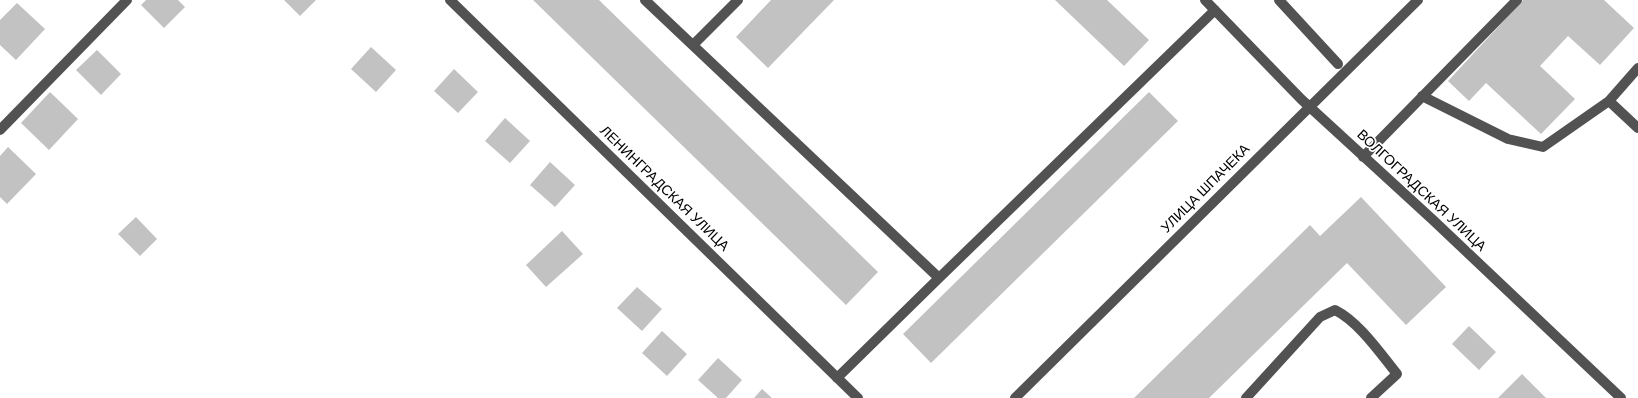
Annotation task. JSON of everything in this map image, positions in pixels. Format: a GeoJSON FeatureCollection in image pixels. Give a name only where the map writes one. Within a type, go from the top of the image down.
{"type":"FeatureCollection","features":[{"type":"Feature","properties":{"kind":"street"},"geometry":{"type":"LineString","coordinates":[[0,130],[127,0]]}},
{"type":"Feature","properties":{"kind":"street","name":"ЛЕНИНГРАДСКАЯ УЛИЦА"},"geometry":{"type":"LineString","coordinates":[[450,0],[858,398]]}},
{"type":"Feature","properties":{"kind":"street"},"geometry":{"type":"LineString","coordinates":[[646,0],[939,278]]}},
{"type":"Feature","properties":{"kind":"street"},"geometry":{"type":"LineString","coordinates":[[693,45],[738,0]]}},
{"type":"Feature","properties":{"kind":"street","name":"ВОЛГОГРАДСКАЯ УЛИЦА"},"geometry":{"type":"LineString","coordinates":[[1205,0],[1309,107],[1433,220],[1621,398]]}},
{"type":"Feature","properties":{"kind":"street"},"geometry":{"type":"LineString","coordinates":[[1279,0],[1338,64]]}},
{"type":"Feature","properties":{"kind":"street","name":"УЛИЦА ШПАЧЕКА"},"geometry":{"type":"LineString","coordinates":[[1015,398],[1418,0]]}},
{"type":"Feature","properties":{"kind":"street"},"geometry":{"type":"LineString","coordinates":[[1363,157],[1517,0]]}},
{"type":"Feature","properties":{"kind":"street"},"geometry":{"type":"LineString","coordinates":[[837,378],[1215,10]]}},
{"type":"Feature","properties":{"kind":"street"},"geometry":{"type":"LineString","coordinates":[[1422,96],[1508,139],[1543,147],[1609,101],[1638,68]]}},
{"type":"Feature","properties":{"kind":"street"},"geometry":{"type":"LineString","coordinates":[[1609,101],[1638,128]]}},
{"type":"Feature","properties":{"kind":"street"},"geometry":{"type":"LineString","coordinates":[[1246,398],[1320,317],[1335,310],[1345,315],[1361,331],[1397,374],[1371,398]]}},
{"type":"Feature","properties":{"kind":"building"},"geometry":{"type":"Polygon","coordinates":[[[146,0],[178,0],[185,7],[164,28],[141,5],[146,0]]]}},
{"type":"Feature","properties":{"kind":"building"},"geometry":{"type":"Polygon","coordinates":[[[284,0],[316,0],[300,16],[284,0]]]}},
{"type":"Feature","properties":{"kind":"building"},"geometry":{"type":"Polygon","coordinates":[[[533,0],[599,0],[878,272],[846,305],[533,0]]]}},
{"type":"Feature","properties":{"kind":"building"},"geometry":{"type":"Polygon","coordinates":[[[771,0],[834,0],[768,68],[736,37],[771,0]]]}},
{"type":"Feature","properties":{"kind":"building"},"geometry":{"type":"Polygon","coordinates":[[[1055,0],[1107,0],[1149,40],[1124,66],[1055,0]]]}},
{"type":"Feature","properties":{"kind":"building"},"geometry":{"type":"Polygon","coordinates":[[[1523,0],[1604,0],[1634,28],[1600,65],[1568,36],[1540,66],[1575,99],[1541,134],[1486,83],[1469,101],[1448,81],[1523,0]]]}},
{"type":"Feature","properties":{"kind":"building"},"geometry":{"type":"Polygon","coordinates":[[[17,3],[45,29],[16,60],[0,45],[0,20],[17,3]]]}},
{"type":"Feature","properties":{"kind":"building"},"geometry":{"type":"Polygon","coordinates":[[[371,47],[396,70],[376,92],[351,69],[371,47]]]}},
{"type":"Feature","properties":{"kind":"building"},"geometry":{"type":"Polygon","coordinates":[[[97,50],[121,74],[101,95],[76,70],[97,50]]]}},
{"type":"Feature","properties":{"kind":"building"},"geometry":{"type":"Polygon","coordinates":[[[454,69],[478,92],[458,113],[434,91],[454,69]]]}},
{"type":"Feature","properties":{"kind":"building"},"geometry":{"type":"Polygon","coordinates":[[[50,92],[78,119],[49,150],[21,123],[50,92]]]}},
{"type":"Feature","properties":{"kind":"building"},"geometry":{"type":"Polygon","coordinates":[[[1149,92],[1178,121],[931,363],[903,334],[1149,92]]]}},
{"type":"Feature","properties":{"kind":"building"},"geometry":{"type":"Polygon","coordinates":[[[505,118],[530,141],[510,163],[485,141],[505,118]]]}},
{"type":"Feature","properties":{"kind":"building"},"geometry":{"type":"Polygon","coordinates":[[[8,147],[36,174],[7,204],[0,197],[0,156],[8,147]]]}},
{"type":"Feature","properties":{"kind":"building"},"geometry":{"type":"Polygon","coordinates":[[[550,162],[575,185],[555,207],[530,185],[550,162]]]}},
{"type":"Feature","properties":{"kind":"building"},"geometry":{"type":"Polygon","coordinates":[[[1361,197],[1446,287],[1406,325],[1347,263],[1209,398],[1134,398],[1310,225],[1320,236],[1361,197]]]}},
{"type":"Feature","properties":{"kind":"building"},"geometry":{"type":"Polygon","coordinates":[[[136,217],[157,239],[140,256],[118,234],[136,217]]]}},
{"type":"Feature","properties":{"kind":"building"},"geometry":{"type":"Polygon","coordinates":[[[562,231],[583,254],[546,287],[526,265],[562,231]]]}},
{"type":"Feature","properties":{"kind":"building"},"geometry":{"type":"Polygon","coordinates":[[[637,287],[662,309],[642,331],[617,308],[637,287]]]}},
{"type":"Feature","properties":{"kind":"building"},"geometry":{"type":"Polygon","coordinates":[[[1469,326],[1496,352],[1479,370],[1452,344],[1469,326]]]}},
{"type":"Feature","properties":{"kind":"building"},"geometry":{"type":"Polygon","coordinates":[[[662,331],[687,354],[667,376],[642,353],[662,331]]]}},
{"type":"Feature","properties":{"kind":"building"},"geometry":{"type":"Polygon","coordinates":[[[718,358],[742,380],[726,398],[718,398],[698,380],[718,358]]]}},
{"type":"Feature","properties":{"kind":"building"},"geometry":{"type":"Polygon","coordinates":[[[1522,374],[1546,398],[1498,398],[1522,374]]]}},
{"type":"Feature","properties":{"kind":"building"},"geometry":{"type":"Polygon","coordinates":[[[762,389],[772,398],[754,398],[762,389]]]}}]}
